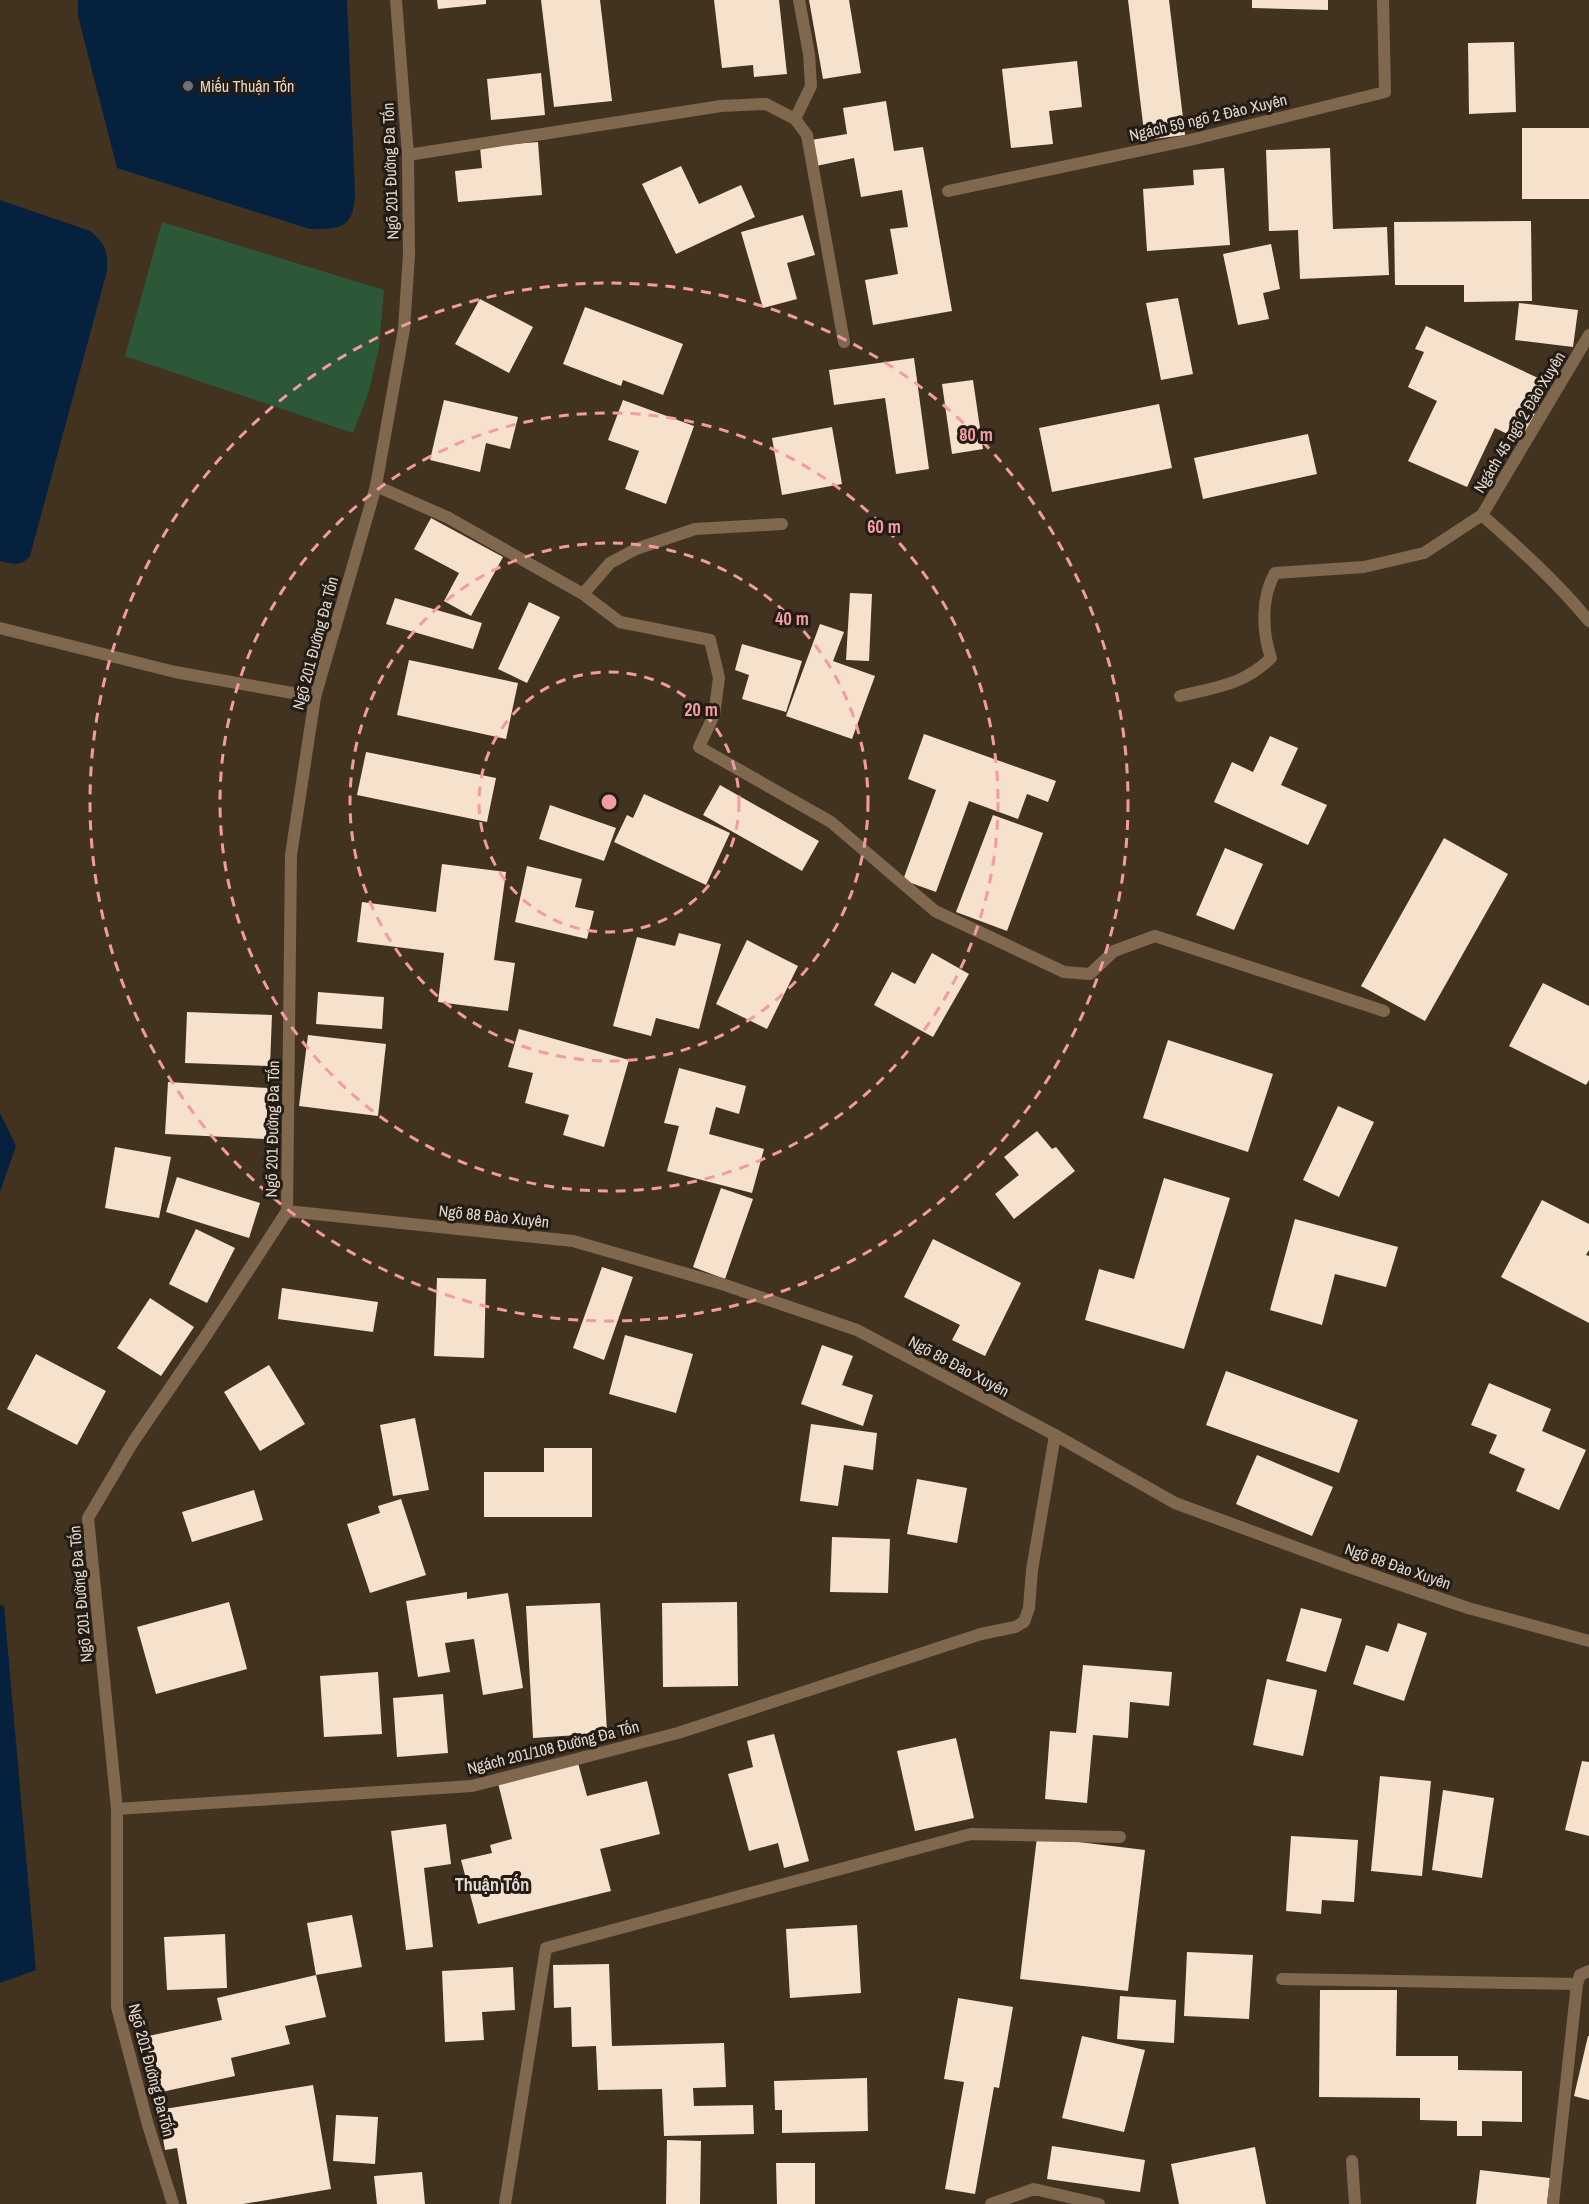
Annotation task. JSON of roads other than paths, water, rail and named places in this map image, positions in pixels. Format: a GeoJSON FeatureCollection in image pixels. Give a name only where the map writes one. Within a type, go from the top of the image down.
{"type":"FeatureCollection","features":[{"type":"Feature","properties":{"kind":"street","name":"Ngõ 201 Đường Đa Tốn"},"geometry":{"type":"LineString","coordinates":[[173,2204],[148,2125],[117,2007],[117,1809],[88,1518],[133,1442],[287,1211],[291,855],[315,697],[376,486],[404,329],[409,255],[408,155],[396,0]]}},
{"type":"Feature","properties":{"kind":"street"},"geometry":{"type":"LineString","coordinates":[[795,119],[811,86],[809,54],[799,0]]}},
{"type":"Feature","properties":{"kind":"street","name":"Ngách 59 ngõ 2 Đào Xuyên"},"geometry":{"type":"LineString","coordinates":[[948,191],[1190,140],[1385,92],[1383,0]]}},
{"type":"Feature","properties":{"kind":"street"},"geometry":{"type":"LineString","coordinates":[[408,155],[721,106],[766,104],[795,119],[807,135],[844,342]]}},
{"type":"Feature","properties":{"kind":"street","name":"Ngách 45 ngõ 2 Đào Xuyên"},"geometry":{"type":"LineString","coordinates":[[1180,696],[1230,684],[1257,672],[1271,658],[1266,643],[1265,606],[1268,585],[1275,573],[1364,567],[1424,553],[1482,515],[1589,335]]}},
{"type":"Feature","properties":{"kind":"street"},"geometry":{"type":"LineString","coordinates":[[376,486],[447,518],[583,594],[620,622],[710,640],[719,678],[714,715],[699,747],[831,822],[935,911],[1064,972],[1090,974],[1114,951],[1155,936],[1384,1011]]}},
{"type":"Feature","properties":{"kind":"street"},"geometry":{"type":"LineString","coordinates":[[1482,515],[1526,555],[1589,621]]}},
{"type":"Feature","properties":{"kind":"street"},"geometry":{"type":"LineString","coordinates":[[583,594],[610,563],[636,549],[695,529],[782,524]]}},
{"type":"Feature","properties":{"kind":"street"},"geometry":{"type":"LineString","coordinates":[[0,628],[175,672],[315,697]]}},
{"type":"Feature","properties":{"kind":"street","name":"Ngõ 88 Đào Xuyên"},"geometry":{"type":"LineString","coordinates":[[287,1211],[573,1241],[722,1284],[857,1330],[1055,1435],[1175,1503],[1468,1608],[1589,1641]]}},
{"type":"Feature","properties":{"kind":"street","name":"Ngách 201/108 Đường Đa Tốn"},"geometry":{"type":"LineString","coordinates":[[117,1809],[472,1786],[678,1733],[981,1634],[1015,1627],[1024,1622],[1029,1608],[1032,1570],[1055,1435]]}},
{"type":"Feature","properties":{"kind":"street"},"geometry":{"type":"LineString","coordinates":[[505,2204],[546,1948],[970,1834],[1120,1837]]}},
{"type":"Feature","properties":{"kind":"street"},"geometry":{"type":"LineString","coordinates":[[1553,2204],[1577,1984],[1580,1975],[1589,1971]]}},
{"type":"Feature","properties":{"kind":"street"},"geometry":{"type":"LineString","coordinates":[[1281,1979],[1577,1984]]}},
{"type":"Feature","properties":{"kind":"street"},"geometry":{"type":"LineString","coordinates":[[1352,2161],[1355,2204]]}},
{"type":"Feature","properties":{"kind":"street"},"geometry":{"type":"LineString","coordinates":[[991,2204],[1034,2189],[1099,2204]]}},
{"type":"Feature","properties":{"kind":"water"},"geometry":{"type":"Polygon","coordinates":[[[78,0],[347,0],[355,194],[352,214],[348,220],[330,229],[310,229],[117,168],[78,16],[78,0]]]}},
{"type":"Feature","properties":{"kind":"water"},"geometry":{"type":"Polygon","coordinates":[[[0,200],[90,231],[103,244],[107,258],[107,271],[30,556],[16,564],[0,561],[0,200]]]}},
{"type":"Feature","properties":{"kind":"water"},"geometry":{"type":"Polygon","coordinates":[[[0,1113],[16,1146],[0,1192],[0,1113]]]}},
{"type":"Feature","properties":{"kind":"water"},"geometry":{"type":"Polygon","coordinates":[[[0,1605],[4,1606],[36,1970],[0,1983],[0,1605]]]}},
{"type":"Feature","properties":{"kind":"place","name":"Miếu Thuận Tốn"},"geometry":{"type":"Point","coordinates":[188,86]}},
{"type":"Feature","properties":{"kind":"district","name":"Thuận Tốn"},"geometry":{"type":"Point","coordinates":[492,1885]}}]}
